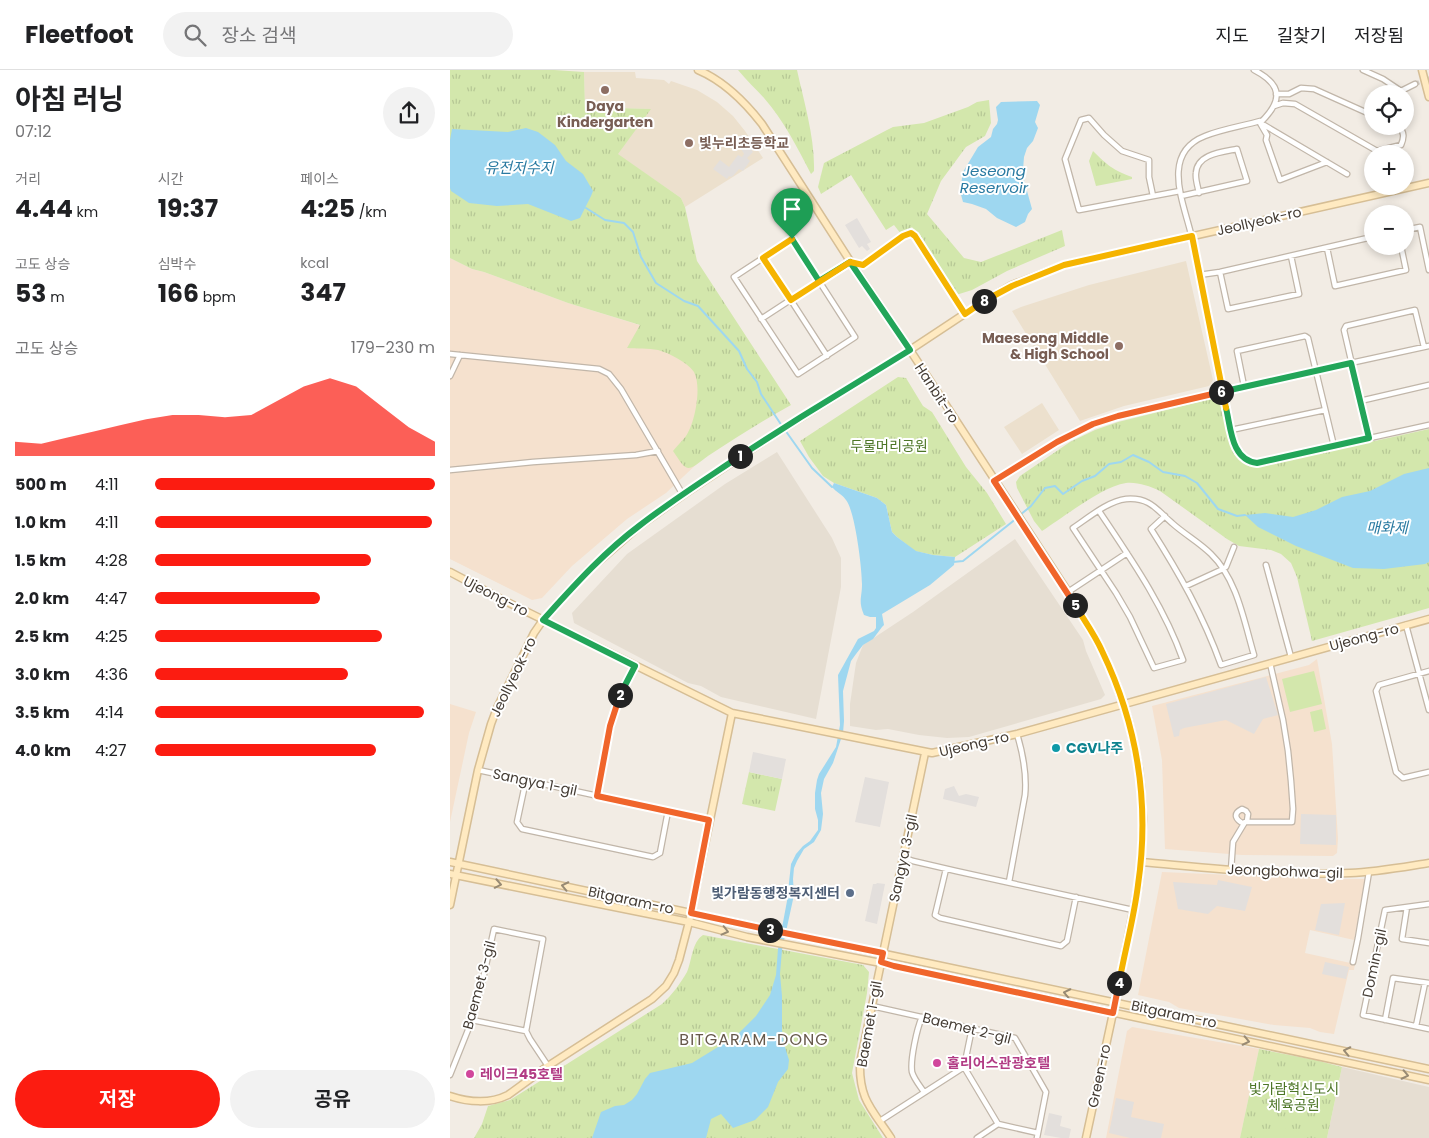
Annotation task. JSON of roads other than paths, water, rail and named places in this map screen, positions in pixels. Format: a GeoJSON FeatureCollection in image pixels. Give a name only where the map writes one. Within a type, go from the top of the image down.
{"type":"FeatureCollection","features":[{"type":"Feature","properties":{"kind":"street","name":"Hanbit-ro"},"geometry":{"type":"LineString","coordinates":[[698,70],[712,77],[740,98],[769,135],[850,262],[910,350],[1068,592]]}},
{"type":"Feature","properties":{"kind":"street"},"geometry":{"type":"LineString","coordinates":[[1254,70],[1270,80],[1276,94],[1276,101],[1270,114],[1260,123]]}},
{"type":"Feature","properties":{"kind":"street"},"geometry":{"type":"LineString","coordinates":[[1363,70],[1401,90],[1415,84]]}},
{"type":"Feature","properties":{"kind":"street"},"geometry":{"type":"LineString","coordinates":[[1422,70],[1429,97]]}},
{"type":"Feature","properties":{"kind":"street"},"geometry":{"type":"LineString","coordinates":[[1276,94],[1290,94],[1302,88],[1314,89],[1364,111]]}},
{"type":"Feature","properties":{"kind":"street"},"geometry":{"type":"LineString","coordinates":[[1274,106],[1283,103],[1295,104],[1377,151],[1401,145],[1404,135]]}},
{"type":"Feature","properties":{"kind":"street"},"geometry":{"type":"LineString","coordinates":[[1153,196],[1149,177],[1149,160],[1122,150],[1108,139],[1089,118],[1081,120],[1065,159],[1079,210],[1153,196],[1199,193],[1247,181],[1236,148],[1209,156],[1200,161],[1195,174],[1199,193]]}},
{"type":"Feature","properties":{"kind":"street"},"geometry":{"type":"LineString","coordinates":[[1348,174],[1260,123],[1260,121],[1204,136],[1185,151],[1180,160],[1178,175],[1180,193],[1192,236],[1234,445],[1239,454],[1245,459],[1257,463],[1429,425]]}},
{"type":"Feature","properties":{"kind":"street"},"geometry":{"type":"LineString","coordinates":[[1260,123],[1265,130],[1266,140],[1280,180],[1327,162]]}},
{"type":"Feature","properties":{"kind":"street"},"geometry":{"type":"LineString","coordinates":[[1267,136],[1276,132]]}},
{"type":"Feature","properties":{"kind":"street","name":"Jeollyeok-ro"},"geometry":{"type":"LineString","coordinates":[[450,905],[453,875],[459,864],[478,770],[488,732],[497,708],[534,633],[543,620],[589,570],[638,527],[801,417],[1012,286],[1064,265],[1429,183]]}},
{"type":"Feature","properties":{"kind":"street"},"geometry":{"type":"LineString","coordinates":[[1414,228],[1420,227],[1429,270]]}},
{"type":"Feature","properties":{"kind":"street"},"geometry":{"type":"LineString","coordinates":[[762,319],[850,262],[863,265],[907,234],[912,234],[965,314]]}},
{"type":"Feature","properties":{"kind":"street"},"geometry":{"type":"LineString","coordinates":[[792,239],[819,281],[856,337],[798,374],[734,276],[792,239]]}},
{"type":"Feature","properties":{"kind":"street"},"geometry":{"type":"LineString","coordinates":[[1199,275],[1364,240]]}},
{"type":"Feature","properties":{"kind":"street"},"geometry":{"type":"LineString","coordinates":[[1327,248],[1335,286],[1406,270],[1403,255]]}},
{"type":"Feature","properties":{"kind":"street"},"geometry":{"type":"LineString","coordinates":[[1220,272],[1228,309],[1299,294],[1291,256]]}},
{"type":"Feature","properties":{"kind":"street"},"geometry":{"type":"LineString","coordinates":[[763,258],[827,356]]}},
{"type":"Feature","properties":{"kind":"street"},"geometry":{"type":"LineString","coordinates":[[994,481],[1057,442],[1093,424],[1118,416],[1244,386],[1316,371],[1351,363],[1426,347],[1415,310],[1346,326],[1344,330],[1351,363],[1369,438]]}},
{"type":"Feature","properties":{"kind":"street"},"geometry":{"type":"LineString","coordinates":[[1244,386],[1237,351],[1305,336],[1308,338],[1334,446]]}},
{"type":"Feature","properties":{"kind":"street"},"geometry":{"type":"LineString","coordinates":[[450,354],[599,369],[609,374],[621,389],[683,495]]}},
{"type":"Feature","properties":{"kind":"street"},"geometry":{"type":"LineString","coordinates":[[450,376],[460,355]]}},
{"type":"Feature","properties":{"kind":"street"},"geometry":{"type":"LineString","coordinates":[[1360,401],[1429,385]]}},
{"type":"Feature","properties":{"kind":"street"},"geometry":{"type":"LineString","coordinates":[[1231,430],[1325,410]]}},
{"type":"Feature","properties":{"kind":"street"},"geometry":{"type":"LineString","coordinates":[[450,470],[636,455],[658,451]]}},
{"type":"Feature","properties":{"kind":"street"},"geometry":{"type":"LineString","coordinates":[[1099,511],[1162,610],[1183,660],[1154,668],[1130,617],[1073,528],[1099,511],[1116,501],[1136,499],[1149,503],[1165,516],[1172,524],[1210,552],[1223,569],[1236,594],[1254,655],[1221,665],[1206,624],[1186,586],[1151,528],[1165,516]]}},
{"type":"Feature","properties":{"kind":"street"},"geometry":{"type":"LineString","coordinates":[[1186,586],[1226,567],[1234,547]]}},
{"type":"Feature","properties":{"kind":"street"},"geometry":{"type":"LineString","coordinates":[[1113,1013],[1134,910],[1141,862],[1143,807],[1139,769],[1134,738],[1116,683],[1102,650],[1068,592],[1127,553]]}},
{"type":"Feature","properties":{"kind":"street"},"geometry":{"type":"LineString","coordinates":[[1266,565],[1291,657]]}},
{"type":"Feature","properties":{"kind":"street","name":"Ujeong-ro"},"geometry":{"type":"LineString","coordinates":[[450,572],[732,714],[925,753],[945,751],[1017,734],[1429,618]]}},
{"type":"Feature","properties":{"kind":"street"},"geometry":{"type":"LineString","coordinates":[[1406,625],[1429,710]]}},
{"type":"Feature","properties":{"kind":"street"},"geometry":{"type":"LineString","coordinates":[[1231,870],[1233,842],[1245,822],[1292,822],[1292,781],[1288,751],[1270,663]]}},
{"type":"Feature","properties":{"kind":"street"},"geometry":{"type":"LineString","coordinates":[[597,796],[614,711],[635,666]]}},
{"type":"Feature","properties":{"kind":"street"},"geometry":{"type":"LineString","coordinates":[[1429,671],[1379,685],[1376,691],[1398,774],[1406,778],[1429,772]]}},
{"type":"Feature","properties":{"kind":"street"},"geometry":{"type":"LineString","coordinates":[[450,1096],[462,1100],[478,1101],[504,1097],[661,992],[677,966],[689,922],[732,714]]}},
{"type":"Feature","properties":{"kind":"street"},"geometry":{"type":"LineString","coordinates":[[1009,882],[1026,783],[1017,734]]}},
{"type":"Feature","properties":{"kind":"street","name":"Sangya 3-gil"},"geometry":{"type":"LineString","coordinates":[[881,962],[925,753]]}},
{"type":"Feature","properties":{"kind":"street","name":"Sangya 1-gil"},"geometry":{"type":"LineString","coordinates":[[478,770],[709,820]]}},
{"type":"Feature","properties":{"kind":"street"},"geometry":{"type":"LineString","coordinates":[[526,780],[517,822],[522,829],[654,857],[660,853],[668,811]]}},
{"type":"Feature","properties":{"kind":"street"},"geometry":{"type":"LineString","coordinates":[[903,857],[946,869],[1134,910]]}},
{"type":"Feature","properties":{"kind":"street","name":"Bitgaram-ro"},"geometry":{"type":"LineString","coordinates":[[450,862],[1429,1069]]}},
{"type":"Feature","properties":{"kind":"street","name":"Jeongbohwa-gil"},"geometry":{"type":"LineString","coordinates":[[1141,862],[1296,874],[1369,872],[1429,863]]}},
{"type":"Feature","properties":{"kind":"street"},"geometry":{"type":"LineString","coordinates":[[946,869],[935,915],[940,918],[1061,946],[1067,941],[1076,896]]}},
{"type":"Feature","properties":{"kind":"street"},"geometry":{"type":"LineString","coordinates":[[1353,962],[1369,872]]}},
{"type":"Feature","properties":{"kind":"street","name":"Bitgaram-ro"},"geometry":{"type":"LineString","coordinates":[[453,875],[689,922],[764,940],[881,962],[1429,1080]]}},
{"type":"Feature","properties":{"kind":"street","name":"Domin-gil"},"geometry":{"type":"LineString","coordinates":[[1429,904],[1385,910],[1362,1016],[1429,1029]]}},
{"type":"Feature","properties":{"kind":"street","name":"Domin-gil"},"geometry":{"type":"LineString","coordinates":[[1407,907],[1402,939],[1429,943]]}},
{"type":"Feature","properties":{"kind":"street","name":"Baemet 3-gil"},"geometry":{"type":"LineString","coordinates":[[450,1075],[472,1020],[494,929],[544,939],[526,1031]]}},
{"type":"Feature","properties":{"kind":"street","name":"Baemet 1-gil"},"geometry":{"type":"LineString","coordinates":[[881,962],[860,1070],[863,1094],[866,1101],[891,1138]]}},
{"type":"Feature","properties":{"kind":"street","name":"Domin-gil"},"geometry":{"type":"LineString","coordinates":[[1385,1020],[1393,978],[1427,983],[1416,1026]]}},
{"type":"Feature","properties":{"kind":"street","name":"Baemet 2-gil"},"geometry":{"type":"LineString","coordinates":[[872,1006],[1015,1038],[1046,1092],[1037,1136]]}},
{"type":"Feature","properties":{"kind":"street","name":"Green-ro"},"geometry":{"type":"LineString","coordinates":[[1086,1138],[1113,1013]]}},
{"type":"Feature","properties":{"kind":"street"},"geometry":{"type":"LineString","coordinates":[[922,1017],[918,1026],[912,1068],[914,1077],[924,1092]]}},
{"type":"Feature","properties":{"kind":"street"},"geometry":{"type":"LineString","coordinates":[[472,1020],[526,1031],[548,1066]]}},
{"type":"Feature","properties":{"kind":"street"},"geometry":{"type":"LineString","coordinates":[[972,1028],[964,1067],[998,1124],[1037,1136]]}},
{"type":"Feature","properties":{"kind":"street"},"geometry":{"type":"LineString","coordinates":[[880,1122],[964,1067]]}},
{"type":"Feature","properties":{"kind":"street"},"geometry":{"type":"LineString","coordinates":[[977,1138],[998,1124]]}},
{"type":"Feature","properties":{"kind":"water","name":"Jeseong Reservoir"},"geometry":{"type":"Polygon","coordinates":[[[1037,101],[1040,105],[1035,122],[1038,128],[1033,141],[1027,148],[1023,170],[1032,209],[1025,222],[1016,227],[997,218],[986,209],[963,202],[960,191],[963,172],[978,147],[991,137],[998,120],[996,107],[1001,102],[1037,101]]]}},
{"type":"Feature","properties":{"kind":"water","name":"유전저수지"},"geometry":{"type":"Polygon","coordinates":[[[526,128],[538,132],[555,145],[566,161],[583,174],[593,191],[580,218],[571,221],[528,204],[497,206],[469,203],[451,191],[450,140],[452,129],[508,132],[526,128]]]}},
{"type":"Feature","properties":{"kind":"water","name":"매화제"},"geometry":{"type":"Polygon","coordinates":[[[1429,468],[1429,562],[1425,564],[1384,569],[1353,568],[1296,546],[1258,527],[1245,515],[1265,513],[1293,517],[1316,510],[1342,497],[1370,491],[1404,474],[1429,468]]]}},
{"type":"Feature","properties":{"kind":"water"},"geometry":{"type":"Polygon","coordinates":[[[834,483],[877,498],[886,505],[892,532],[916,551],[955,557],[954,565],[930,585],[882,614],[884,625],[873,639],[863,645],[851,661],[843,691],[843,733],[833,763],[824,779],[821,793],[823,814],[821,830],[814,842],[804,849],[794,868],[794,895],[782,950],[780,974],[782,1030],[789,1060],[788,1069],[778,1082],[768,1107],[755,1120],[733,1128],[721,1114],[711,1119],[706,1138],[592,1138],[601,1112],[615,1106],[624,1105],[632,1100],[650,1073],[692,1063],[736,1036],[756,1016],[770,995],[776,975],[791,864],[796,854],[810,841],[818,830],[815,809],[817,780],[836,747],[840,725],[838,675],[858,639],[874,631],[876,628],[876,617],[864,615],[861,606],[861,566],[852,516],[846,500],[832,487],[834,483]]]}},
{"type":"Feature","properties":{"kind":"waterway"},"geometry":{"type":"LineString","coordinates":[[586,208],[605,220],[624,223],[633,232],[641,257],[656,283],[684,301],[698,306],[739,351],[747,369],[757,382],[761,394],[782,426]]}},
{"type":"Feature","properties":{"kind":"waterway"},"geometry":{"type":"LineString","coordinates":[[785,430],[812,468],[832,487]]}},
{"type":"Feature","properties":{"kind":"waterway"},"geometry":{"type":"LineString","coordinates":[[1020,515],[1031,506],[1045,488],[1055,486],[1063,494],[1082,481],[1095,476],[1109,464],[1121,462],[1133,455],[1149,462],[1163,472],[1185,476],[1197,483],[1218,509],[1237,516],[1245,515]]}},
{"type":"Feature","properties":{"kind":"waterway"},"geometry":{"type":"LineString","coordinates":[[953,562],[963,561],[1017,518]]}},
{"type":"Feature","properties":{"kind":"tunnel"},"geometry":{"type":"LineString","coordinates":[[1415,84],[1429,78]]}},
{"type":"Feature","properties":{"kind":"place","name":"Daya Kindergarten"},"geometry":{"type":"Point","coordinates":[605,90]}},
{"type":"Feature","properties":{"kind":"place","name":"빛누리초등학교"},"geometry":{"type":"Point","coordinates":[689,143]}},
{"type":"Feature","properties":{"kind":"place","name":"Maeseong Middle & High School"},"geometry":{"type":"Point","coordinates":[1119,346]}},
{"type":"Feature","properties":{"kind":"place","name":"CGV나주"},"geometry":{"type":"Point","coordinates":[1056,748]}},
{"type":"Feature","properties":{"kind":"place","name":"빛가람동행정복지센터"},"geometry":{"type":"Point","coordinates":[850,893]}},
{"type":"Feature","properties":{"kind":"place","name":"홀리어스관광호텔"},"geometry":{"type":"Point","coordinates":[937,1063]}},
{"type":"Feature","properties":{"kind":"place","name":"레이크45호텔"},"geometry":{"type":"Point","coordinates":[470,1074]}},
{"type":"Feature","properties":{"kind":"district","name":"BITGARAM-DONG"},"geometry":{"type":"Point","coordinates":[754,1039]}},
{"type":"Feature","properties":{"kind":"park label","name":"두물머리공원"},"geometry":{"type":"Point","coordinates":[889,446]}},
{"type":"Feature","properties":{"kind":"park label","name":"빛가람혁신도시 체육공원"},"geometry":{"type":"Point","coordinates":[1294,1098]}}]}
